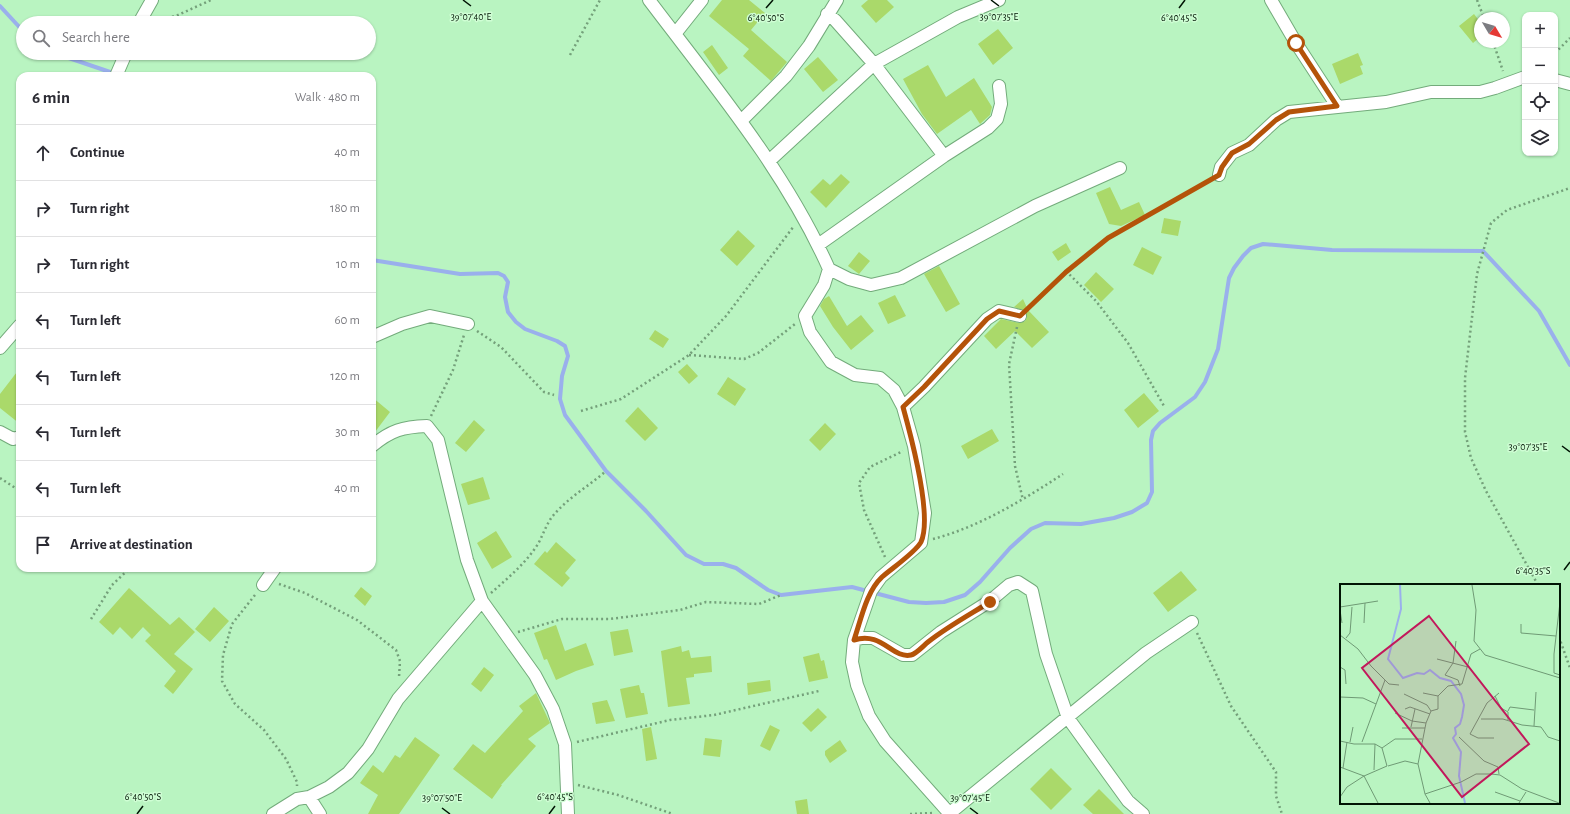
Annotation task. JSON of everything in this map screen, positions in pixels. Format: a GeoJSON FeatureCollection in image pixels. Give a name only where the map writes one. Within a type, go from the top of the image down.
{"type":"FeatureCollection","features":[{"type":"Feature","properties":{"kind":"street"},"geometry":{"type":"LineString","coordinates":[[143,16],[152,0]]}},
{"type":"Feature","properties":{"kind":"street"},"geometry":{"type":"LineString","coordinates":[[649,0],[741,121],[769,161],[802,215],[829,268],[849,279],[871,285],[901,278],[1035,206],[1120,168]]}},
{"type":"Feature","properties":{"kind":"street"},"geometry":{"type":"LineString","coordinates":[[675,34],[702,0]]}},
{"type":"Feature","properties":{"kind":"street"},"geometry":{"type":"LineString","coordinates":[[741,121],[786,76],[809,46],[827,14],[837,0]]}},
{"type":"Feature","properties":{"kind":"street"},"geometry":{"type":"LineString","coordinates":[[769,161],[874,64],[958,17],[999,0]]}},
{"type":"Feature","properties":{"kind":"street"},"geometry":{"type":"LineString","coordinates":[[1271,0],[1296,43],[1337,106]]}},
{"type":"Feature","properties":{"kind":"street"},"geometry":{"type":"LineString","coordinates":[[827,14],[836,20],[874,64],[944,156]]}},
{"type":"Feature","properties":{"kind":"street"},"geometry":{"type":"LineString","coordinates":[[118,72],[123,60]]}},
{"type":"Feature","properties":{"kind":"street"},"geometry":{"type":"LineString","coordinates":[[1219,175],[1222,167],[1232,153],[1249,144],[1276,120],[1289,112],[1386,102],[1431,92],[1480,92],[1522,78]]}},
{"type":"Feature","properties":{"kind":"street"},"geometry":{"type":"LineString","coordinates":[[1558,81],[1570,84]]}},
{"type":"Feature","properties":{"kind":"street"},"geometry":{"type":"LineString","coordinates":[[818,246],[944,156],[988,128],[997,118],[1001,104],[999,86]]}},
{"type":"Feature","properties":{"kind":"street"},"geometry":{"type":"LineString","coordinates":[[829,268],[824,285],[805,316],[810,332],[831,362],[855,375],[880,378],[894,390],[903,407],[914,446],[926,513],[921,543],[882,577],[871,591],[854,640],[852,662],[857,686],[869,716],[885,741],[950,814],[1146,654],[1192,622]]}},
{"type":"Feature","properties":{"kind":"street"},"geometry":{"type":"LineString","coordinates":[[903,407],[924,387],[987,319],[999,311],[1020,316]]}},
{"type":"Feature","properties":{"kind":"street"},"geometry":{"type":"LineString","coordinates":[[376,334],[402,324],[430,316],[468,324]]}},
{"type":"Feature","properties":{"kind":"street"},"geometry":{"type":"LineString","coordinates":[[0,348],[16,330]]}},
{"type":"Feature","properties":{"kind":"street"},"geometry":{"type":"LineString","coordinates":[[376,443],[382,438],[404,427],[427,426],[438,440],[468,560],[482,601],[508,635],[535,675],[553,709],[565,744],[568,782],[568,814]]}},
{"type":"Feature","properties":{"kind":"street"},"geometry":{"type":"LineString","coordinates":[[0,432],[13,439],[16,439]]}},
{"type":"Feature","properties":{"kind":"street"},"geometry":{"type":"LineString","coordinates":[[263,585],[272,572]]}},
{"type":"Feature","properties":{"kind":"street"},"geometry":{"type":"LineString","coordinates":[[854,640],[873,638],[902,655],[912,655],[941,632],[990,602],[1009,585],[1018,582],[1032,591],[1046,654],[1068,718],[1128,801],[1143,814]]}},
{"type":"Feature","properties":{"kind":"street"},"geometry":{"type":"LineString","coordinates":[[273,814],[329,786],[348,773],[368,749],[398,699],[482,601]]}},
{"type":"Feature","properties":{"kind":"street"},"geometry":{"type":"LineString","coordinates":[[303,798],[320,814]]}},
{"type":"Feature","properties":{"kind":"path"},"geometry":{"type":"LineString","coordinates":[[178,16],[211,0]]}},
{"type":"Feature","properties":{"kind":"path"},"geometry":{"type":"LineString","coordinates":[[570,55],[600,0]]}},
{"type":"Feature","properties":{"kind":"path"},"geometry":{"type":"LineString","coordinates":[[1477,0],[1482,12]]}},
{"type":"Feature","properties":{"kind":"path"},"geometry":{"type":"LineString","coordinates":[[1558,50],[1570,38]]}},
{"type":"Feature","properties":{"kind":"path"},"geometry":{"type":"LineString","coordinates":[[1495,48],[1508,83]]}},
{"type":"Feature","properties":{"kind":"path"},"geometry":{"type":"LineString","coordinates":[[1023,500],[1015,466],[1009,364],[1014,334],[1020,316],[1066,272],[1108,238],[1219,175]]}},
{"type":"Feature","properties":{"kind":"path"},"geometry":{"type":"LineString","coordinates":[[1537,584],[1486,491],[1471,458],[1465,432],[1465,378],[1477,274],[1491,223],[1507,210],[1570,188]]}},
{"type":"Feature","properties":{"kind":"path"},"geometry":{"type":"LineString","coordinates":[[581,411],[621,399],[689,355],[726,316],[802,215]]}},
{"type":"Feature","properties":{"kind":"path"},"geometry":{"type":"LineString","coordinates":[[1066,272],[1096,301],[1128,342],[1164,406]]}},
{"type":"Feature","properties":{"kind":"path"},"geometry":{"type":"LineString","coordinates":[[689,355],[744,359],[758,353],[805,316]]}},
{"type":"Feature","properties":{"kind":"path"},"geometry":{"type":"LineString","coordinates":[[427,426],[453,370],[468,324],[501,347],[544,392],[554,395]]}},
{"type":"Feature","properties":{"kind":"path"},"geometry":{"type":"LineString","coordinates":[[891,570],[864,510],[859,483],[870,467],[914,446]]}},
{"type":"Feature","properties":{"kind":"path"},"geometry":{"type":"LineString","coordinates":[[482,601],[512,575],[538,544],[551,518],[568,500],[589,486],[606,471]]}},
{"type":"Feature","properties":{"kind":"path"},"geometry":{"type":"LineString","coordinates":[[921,543],[952,534],[1023,500],[1063,474]]}},
{"type":"Feature","properties":{"kind":"path"},"geometry":{"type":"LineString","coordinates":[[0,478],[16,488]]}},
{"type":"Feature","properties":{"kind":"path"},"geometry":{"type":"LineString","coordinates":[[92,619],[112,585],[126,572]]}},
{"type":"Feature","properties":{"kind":"path"},"geometry":{"type":"LineString","coordinates":[[303,798],[298,782],[286,759],[264,730],[235,704],[222,681],[223,655],[232,624],[263,585],[281,584],[305,593],[356,620],[396,650],[400,661],[398,699]]}},
{"type":"Feature","properties":{"kind":"path"},"geometry":{"type":"LineString","coordinates":[[508,635],[562,619],[618,618],[680,610],[706,602],[759,604],[781,595]]}},
{"type":"Feature","properties":{"kind":"path"},"geometry":{"type":"LineString","coordinates":[[1192,622],[1231,706],[1276,772],[1276,796],[1282,814]]}},
{"type":"Feature","properties":{"kind":"path"},"geometry":{"type":"LineString","coordinates":[[1560,640],[1570,668]]}},
{"type":"Feature","properties":{"kind":"path"},"geometry":{"type":"LineString","coordinates":[[565,744],[670,720],[714,715],[819,691]]}},
{"type":"Feature","properties":{"kind":"path"},"geometry":{"type":"LineString","coordinates":[[568,782],[618,795],[673,814]]}},
{"type":"Feature","properties":{"kind":"path"},"geometry":{"type":"LineString","coordinates":[[910,814],[950,814]]}},
{"type":"Feature","properties":{"kind":"building"},"geometry":{"type":"Polygon","coordinates":[[[722,0],[749,0],[765,13],[751,30],[787,62],[771,81],[743,56],[749,49],[709,16],[722,0]]]}},
{"type":"Feature","properties":{"kind":"building"},"geometry":{"type":"Polygon","coordinates":[[[868,0],[887,0],[894,7],[876,23],[861,6],[868,0]]]}},
{"type":"Feature","properties":{"kind":"building"},"geometry":{"type":"Polygon","coordinates":[[[1474,14],[1474,42],[1473,43],[1459,26],[1474,14]]]}},
{"type":"Feature","properties":{"kind":"building"},"geometry":{"type":"Polygon","coordinates":[[[998,29],[1013,48],[993,65],[978,44],[998,29]]]}},
{"type":"Feature","properties":{"kind":"building"},"geometry":{"type":"Polygon","coordinates":[[[712,45],[728,68],[719,75],[703,52],[712,45]]]}},
{"type":"Feature","properties":{"kind":"building"},"geometry":{"type":"Polygon","coordinates":[[[1358,53],[1363,65],[1360,66],[1363,74],[1340,84],[1332,64],[1358,53]]]}},
{"type":"Feature","properties":{"kind":"building"},"geometry":{"type":"Polygon","coordinates":[[[818,57],[838,80],[823,92],[804,69],[818,57]]]}},
{"type":"Feature","properties":{"kind":"building"},"geometry":{"type":"Polygon","coordinates":[[[928,65],[946,97],[974,78],[992,107],[990,115],[980,124],[971,110],[937,134],[922,114],[903,79],[928,65]]]}},
{"type":"Feature","properties":{"kind":"building"},"geometry":{"type":"Polygon","coordinates":[[[841,174],[850,182],[826,208],[810,192],[823,179],[830,185],[841,174]]]}},
{"type":"Feature","properties":{"kind":"building"},"geometry":{"type":"Polygon","coordinates":[[[1110,187],[1121,210],[1139,202],[1145,215],[1121,226],[1109,224],[1096,193],[1110,187]]]}},
{"type":"Feature","properties":{"kind":"building"},"geometry":{"type":"Polygon","coordinates":[[[1164,218],[1181,221],[1178,236],[1161,233],[1164,218]]]}},
{"type":"Feature","properties":{"kind":"building"},"geometry":{"type":"Polygon","coordinates":[[[738,230],[755,246],[737,266],[720,250],[738,230]]]}},
{"type":"Feature","properties":{"kind":"building"},"geometry":{"type":"Polygon","coordinates":[[[1066,243],[1071,252],[1058,261],[1052,252],[1066,243]]]}},
{"type":"Feature","properties":{"kind":"building"},"geometry":{"type":"Polygon","coordinates":[[[1142,247],[1162,257],[1153,275],[1133,265],[1142,247]]]}},
{"type":"Feature","properties":{"kind":"building"},"geometry":{"type":"Polygon","coordinates":[[[859,252],[870,261],[859,274],[848,266],[859,252]]]}},
{"type":"Feature","properties":{"kind":"building"},"geometry":{"type":"Polygon","coordinates":[[[939,266],[960,304],[946,312],[924,274],[939,266]]]}},
{"type":"Feature","properties":{"kind":"building"},"geometry":{"type":"Polygon","coordinates":[[[1096,272],[1114,289],[1101,302],[1084,285],[1096,272]]]}},
{"type":"Feature","properties":{"kind":"building"},"geometry":{"type":"Polygon","coordinates":[[[895,295],[906,316],[888,324],[878,303],[895,295]]]}},
{"type":"Feature","properties":{"kind":"building"},"geometry":{"type":"Polygon","coordinates":[[[829,296],[847,326],[861,315],[874,331],[851,350],[833,327],[820,306],[824,299],[829,296]]]}},
{"type":"Feature","properties":{"kind":"building"},"geometry":{"type":"Polygon","coordinates":[[[1023,299],[1028,310],[1049,332],[1032,348],[1015,331],[996,349],[984,336],[1001,319],[1019,323],[1025,321],[1027,317],[1025,311],[1014,307],[1023,299]]]}},
{"type":"Feature","properties":{"kind":"building"},"geometry":{"type":"Polygon","coordinates":[[[655,330],[669,339],[663,348],[649,339],[655,330]]]}},
{"type":"Feature","properties":{"kind":"building"},"geometry":{"type":"Polygon","coordinates":[[[687,364],[698,376],[689,384],[678,372],[687,364]]]}},
{"type":"Feature","properties":{"kind":"building"},"geometry":{"type":"Polygon","coordinates":[[[16,373],[16,421],[0,408],[0,394],[16,373]]]}},
{"type":"Feature","properties":{"kind":"building"},"geometry":{"type":"Polygon","coordinates":[[[728,377],[746,389],[735,406],[717,394],[728,377]]]}},
{"type":"Feature","properties":{"kind":"building"},"geometry":{"type":"Polygon","coordinates":[[[1144,393],[1159,411],[1138,428],[1124,410],[1144,393]]]}},
{"type":"Feature","properties":{"kind":"building"},"geometry":{"type":"Polygon","coordinates":[[[376,400],[390,412],[376,431],[376,400]]]}},
{"type":"Feature","properties":{"kind":"building"},"geometry":{"type":"Polygon","coordinates":[[[638,407],[658,428],[645,441],[625,421],[638,407]]]}},
{"type":"Feature","properties":{"kind":"building"},"geometry":{"type":"Polygon","coordinates":[[[474,420],[485,430],[466,452],[455,443],[474,420]]]}},
{"type":"Feature","properties":{"kind":"building"},"geometry":{"type":"Polygon","coordinates":[[[825,423],[836,434],[820,451],[809,440],[825,423]]]}},
{"type":"Feature","properties":{"kind":"building"},"geometry":{"type":"Polygon","coordinates":[[[992,429],[999,441],[968,459],[961,446],[992,429]]]}},
{"type":"Feature","properties":{"kind":"building"},"geometry":{"type":"Polygon","coordinates":[[[483,477],[490,499],[468,505],[461,484],[483,477]]]}},
{"type":"Feature","properties":{"kind":"building"},"geometry":{"type":"Polygon","coordinates":[[[496,531],[512,557],[492,569],[477,543],[496,531]]]}},
{"type":"Feature","properties":{"kind":"building"},"geometry":{"type":"Polygon","coordinates":[[[556,542],[576,560],[565,573],[570,578],[562,587],[534,564],[545,551],[547,553],[556,542]]]}},
{"type":"Feature","properties":{"kind":"building"},"geometry":{"type":"Polygon","coordinates":[[[1181,571],[1197,590],[1168,612],[1153,593],[1181,571]]]}},
{"type":"Feature","properties":{"kind":"building"},"geometry":{"type":"Polygon","coordinates":[[[361,587],[372,596],[365,606],[354,596],[361,587]]]}},
{"type":"Feature","properties":{"kind":"building"},"geometry":{"type":"Polygon","coordinates":[[[129,588],[170,625],[179,617],[195,632],[174,654],[193,669],[173,694],[164,686],[176,671],[145,641],[151,635],[143,627],[132,639],[120,627],[113,635],[99,622],[129,588]]]}},
{"type":"Feature","properties":{"kind":"building"},"geometry":{"type":"Polygon","coordinates":[[[214,607],[229,621],[210,642],[195,629],[214,607]]]}},
{"type":"Feature","properties":{"kind":"building"},"geometry":{"type":"Polygon","coordinates":[[[556,625],[565,651],[586,643],[594,665],[556,680],[547,659],[544,660],[534,633],[556,625]]]}},
{"type":"Feature","properties":{"kind":"building"},"geometry":{"type":"Polygon","coordinates":[[[628,629],[633,652],[614,656],[610,632],[628,629]]]}},
{"type":"Feature","properties":{"kind":"building"},"geometry":{"type":"Polygon","coordinates":[[[681,646],[682,652],[689,650],[691,658],[711,656],[712,672],[694,674],[694,677],[686,678],[690,704],[668,707],[661,651],[681,646]]]}},
{"type":"Feature","properties":{"kind":"building"},"geometry":{"type":"Polygon","coordinates":[[[819,653],[821,661],[824,660],[828,678],[809,682],[803,657],[819,653]]]}},
{"type":"Feature","properties":{"kind":"building"},"geometry":{"type":"Polygon","coordinates":[[[484,667],[494,675],[481,692],[471,684],[484,667]]]}},
{"type":"Feature","properties":{"kind":"building"},"geometry":{"type":"Polygon","coordinates":[[[770,680],[771,691],[748,695],[747,683],[770,680]]]}},
{"type":"Feature","properties":{"kind":"building"},"geometry":{"type":"Polygon","coordinates":[[[639,685],[641,693],[644,693],[648,714],[626,718],[620,689],[639,685]]]}},
{"type":"Feature","properties":{"kind":"building"},"geometry":{"type":"Polygon","coordinates":[[[536,693],[550,723],[528,739],[536,746],[501,785],[492,799],[453,769],[473,744],[485,753],[523,711],[519,706],[536,693]]]}},
{"type":"Feature","properties":{"kind":"building"},"geometry":{"type":"Polygon","coordinates":[[[607,700],[615,721],[596,724],[592,703],[607,700]]]}},
{"type":"Feature","properties":{"kind":"building"},"geometry":{"type":"Polygon","coordinates":[[[818,708],[827,717],[811,732],[802,723],[818,708]]]}},
{"type":"Feature","properties":{"kind":"building"},"geometry":{"type":"Polygon","coordinates":[[[770,725],[780,730],[770,751],[760,746],[770,725]]]}},
{"type":"Feature","properties":{"kind":"building"},"geometry":{"type":"Polygon","coordinates":[[[651,727],[657,759],[646,761],[642,729],[651,727]]]}},
{"type":"Feature","properties":{"kind":"building"},"geometry":{"type":"Polygon","coordinates":[[[415,737],[440,755],[399,814],[368,814],[378,795],[360,783],[373,765],[383,773],[395,755],[400,758],[415,737]]]}},
{"type":"Feature","properties":{"kind":"building"},"geometry":{"type":"Polygon","coordinates":[[[705,738],[722,740],[720,757],[703,755],[705,738]]]}},
{"type":"Feature","properties":{"kind":"building"},"geometry":{"type":"Polygon","coordinates":[[[840,740],[847,751],[830,763],[825,755],[825,751],[840,740]]]}},
{"type":"Feature","properties":{"kind":"building"},"geometry":{"type":"Polygon","coordinates":[[[1051,768],[1072,789],[1051,810],[1030,789],[1051,768]]]}},
{"type":"Feature","properties":{"kind":"building"},"geometry":{"type":"Polygon","coordinates":[[[1099,789],[1124,814],[1093,814],[1083,805],[1099,789]]]}},
{"type":"Feature","properties":{"kind":"building"},"geometry":{"type":"Polygon","coordinates":[[[807,799],[809,814],[797,814],[795,801],[807,799]]]}},
{"type":"Feature","properties":{"kind":"waterway"},"geometry":{"type":"LineString","coordinates":[[0,6],[16,23]]}},
{"type":"Feature","properties":{"kind":"waterway"},"geometry":{"type":"LineString","coordinates":[[75,60],[110,72]]}},
{"type":"Feature","properties":{"kind":"waterway"},"geometry":{"type":"LineString","coordinates":[[376,261],[460,274],[498,273],[504,276],[508,282],[505,297],[508,312],[516,322],[525,329],[557,341],[565,346],[568,356],[562,376],[560,399],[565,415],[606,471],[646,511],[686,555],[704,564],[723,564],[736,568],[768,590],[781,595],[852,587],[909,602],[944,602],[965,595],[980,582],[1010,548],[1031,529],[1045,523],[1081,524],[1114,518],[1132,512],[1147,503],[1152,492],[1151,440],[1153,431],[1160,423],[1195,397],[1205,382],[1218,349],[1229,278],[1243,256],[1251,248],[1263,244],[1332,250],[1483,251],[1539,311],[1570,365]]}},
{"type":"Feature","properties":{"kind":"route"},"geometry":{"type":"LineString","coordinates":[[990,602],[941,632],[912,655],[902,655],[873,638],[854,640],[871,591],[882,577],[921,543],[926,513],[914,446],[903,407],[924,387],[987,319],[999,311],[1020,316],[1066,272],[1108,238],[1181,198],[1219,175],[1222,167],[1232,153],[1249,144],[1276,120],[1289,112],[1337,106],[1296,43]]}}]}
